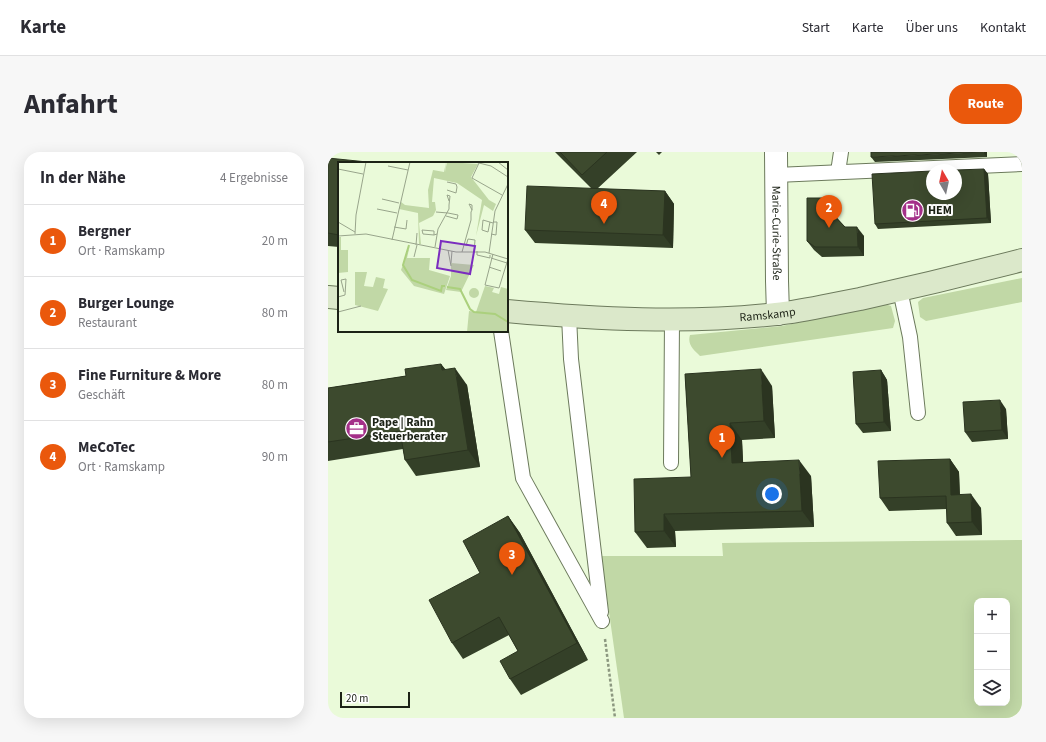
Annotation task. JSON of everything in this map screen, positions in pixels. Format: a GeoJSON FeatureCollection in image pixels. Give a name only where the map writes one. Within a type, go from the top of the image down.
{"type":"FeatureCollection","features":[{"type":"Feature","properties":{"kind":"street","name":"Marie-Curie-Straße"},"geometry":{"type":"LineString","coordinates":[[776,152],[778,314]]}},
{"type":"Feature","properties":{"kind":"street","name":"Ramskamp"},"geometry":{"type":"LineString","coordinates":[[508,311],[569,316],[672,320],[723,319],[778,314],[900,290],[1022,260]]}},
{"type":"Feature","properties":{"kind":"street"},"geometry":{"type":"LineString","coordinates":[[328,297],[338,298]]}},
{"type":"Feature","properties":{"kind":"lane"},"geometry":{"type":"LineString","coordinates":[[838,172],[841,152]]}},
{"type":"Feature","properties":{"kind":"lane"},"geometry":{"type":"LineString","coordinates":[[776,175],[1022,164]]}},
{"type":"Feature","properties":{"kind":"lane"},"geometry":{"type":"LineString","coordinates":[[900,290],[910,337],[918,413]]}},
{"type":"Feature","properties":{"kind":"lane"},"geometry":{"type":"LineString","coordinates":[[569,316],[571,359],[602,621]]}},
{"type":"Feature","properties":{"kind":"lane"},"geometry":{"type":"LineString","coordinates":[[671,463],[672,320]]}},
{"type":"Feature","properties":{"kind":"lane"},"geometry":{"type":"LineString","coordinates":[[501,332],[523,478],[602,621]]}},
{"type":"Feature","properties":{"kind":"path"},"geometry":{"type":"LineString","coordinates":[[602,621],[615,718]]}},
{"type":"Feature","properties":{"kind":"green space"},"geometry":{"type":"Polygon","coordinates":[[[1022,278],[1022,302],[926,321],[920,317],[918,302],[923,298],[1022,278]]]}},
{"type":"Feature","properties":{"kind":"green space"},"geometry":{"type":"Polygon","coordinates":[[[885,304],[891,306],[895,321],[893,328],[700,356],[695,352],[689,342],[690,335],[782,326],[885,304]]]}},
{"type":"Feature","properties":{"kind":"green space"},"geometry":{"type":"Polygon","coordinates":[[[1022,540],[1022,718],[624,718],[601,556],[723,556],[722,543],[1022,540]]]}},
{"type":"Feature","properties":{"kind":"building"},"geometry":{"type":"Polygon","coordinates":[[[560,152],[607,152],[582,175],[560,152]]]}},
{"type":"Feature","properties":{"kind":"building"},"geometry":{"type":"Polygon","coordinates":[[[871,152],[983,152],[871,157],[871,152]]]}},
{"type":"Feature","properties":{"kind":"building"},"geometry":{"type":"Polygon","coordinates":[[[328,158],[367,162],[338,162],[338,235],[328,233],[328,158]]]}},
{"type":"Feature","properties":{"kind":"building"},"geometry":{"type":"Polygon","coordinates":[[[984,169],[987,218],[875,224],[872,174],[926,171],[926,200],[962,200],[962,170],[984,169]]]}},
{"type":"Feature","properties":{"kind":"building"},"geometry":{"type":"Polygon","coordinates":[[[527,186],[665,191],[663,235],[525,230],[527,186]]]}},
{"type":"Feature","properties":{"kind":"building"},"geometry":{"type":"Polygon","coordinates":[[[807,198],[829,198],[829,210],[845,227],[857,227],[858,247],[815,247],[807,241],[807,198]]]}},
{"type":"Feature","properties":{"kind":"building"},"geometry":{"type":"Polygon","coordinates":[[[441,364],[442,370],[455,368],[468,450],[405,460],[400,431],[328,442],[328,388],[406,376],[405,369],[441,364]]]}},
{"type":"Feature","properties":{"kind":"building"},"geometry":{"type":"Polygon","coordinates":[[[761,369],[764,421],[730,423],[732,463],[799,460],[802,511],[664,514],[664,531],[635,532],[634,479],[691,477],[685,374],[761,369]]]}},
{"type":"Feature","properties":{"kind":"building"},"geometry":{"type":"Polygon","coordinates":[[[881,370],[884,422],[856,424],[853,372],[881,370]]]}},
{"type":"Feature","properties":{"kind":"building"},"geometry":{"type":"Polygon","coordinates":[[[1000,400],[1002,430],[965,432],[963,402],[1000,400]]]}},
{"type":"Feature","properties":{"kind":"building"},"geometry":{"type":"Polygon","coordinates":[[[950,459],[951,495],[971,494],[972,522],[947,523],[946,496],[880,498],[878,461],[950,459]]]}},
{"type":"Feature","properties":{"kind":"building"},"geometry":{"type":"Polygon","coordinates":[[[508,516],[577,643],[510,679],[500,661],[518,651],[499,617],[452,643],[429,600],[480,573],[463,541],[508,516]]]}},
{"type":"Feature","properties":{"kind":"place","name":"HEM"},"geometry":{"type":"Point","coordinates":[913,210]}},
{"type":"Feature","properties":{"kind":"place","name":"MeCoTec"},"geometry":{"type":"Point","coordinates":[604,224]}},
{"type":"Feature","properties":{"kind":"place","name":"Burger Lounge"},"geometry":{"type":"Point","coordinates":[829,228]}},
{"type":"Feature","properties":{"kind":"place","name":"Pape | Rahn Steuerberater"},"geometry":{"type":"Point","coordinates":[356,429]}},
{"type":"Feature","properties":{"kind":"place","name":"Bergner"},"geometry":{"type":"Point","coordinates":[722,458]}},
{"type":"Feature","properties":{"kind":"place","name":"Fine Furniture & More"},"geometry":{"type":"Point","coordinates":[512,575]}}]}
